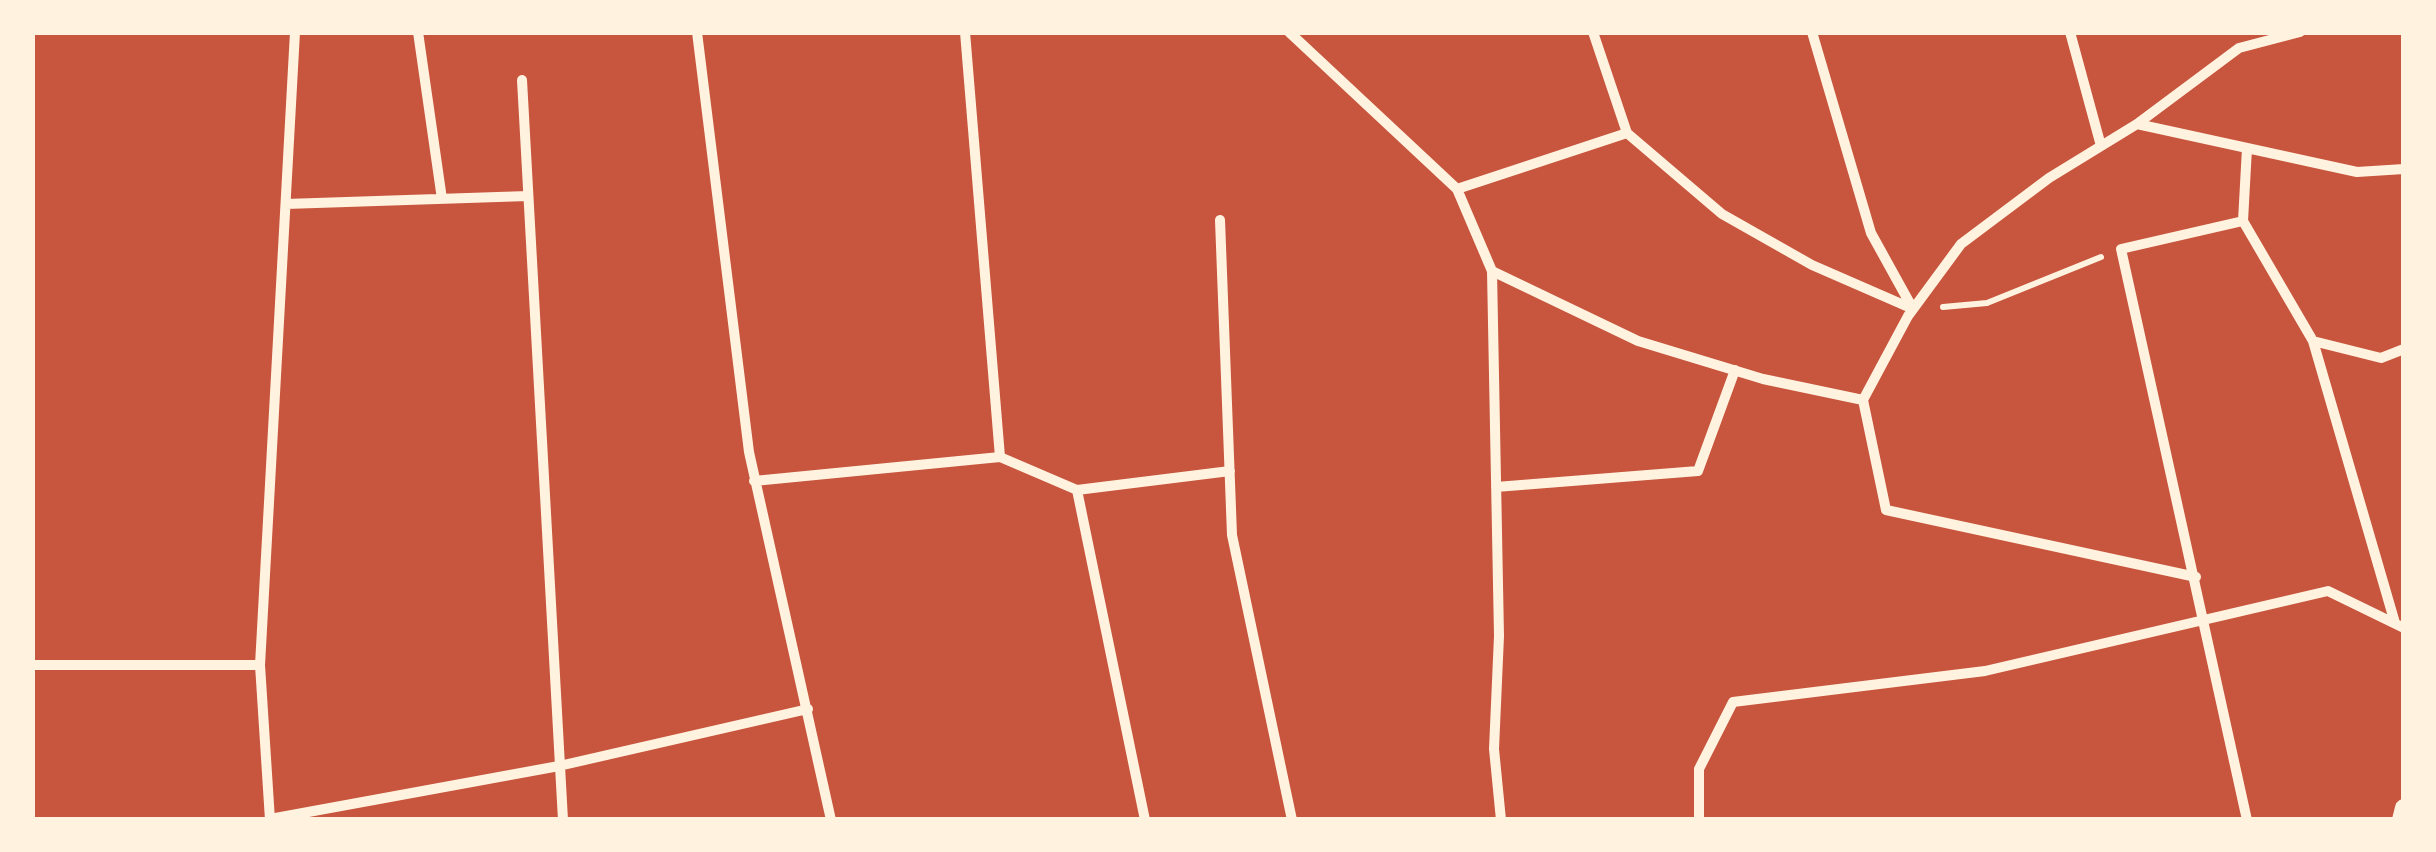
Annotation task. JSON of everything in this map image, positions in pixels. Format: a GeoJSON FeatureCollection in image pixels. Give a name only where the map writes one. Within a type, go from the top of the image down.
{"type":"FeatureCollection","features":[{"type":"Feature","properties":{"kind":"street"},"geometry":{"type":"LineString","coordinates":[[295,32],[260,665],[270,819],[559,766],[808,709]]}},
{"type":"Feature","properties":{"kind":"street"},"geometry":{"type":"LineString","coordinates":[[418,32],[442,199]]}},
{"type":"Feature","properties":{"kind":"street"},"geometry":{"type":"LineString","coordinates":[[697,32],[754,481],[831,820]]}},
{"type":"Feature","properties":{"kind":"street"},"geometry":{"type":"LineString","coordinates":[[965,32],[1000,457]]}},
{"type":"Feature","properties":{"kind":"street"},"geometry":{"type":"LineString","coordinates":[[1289,32],[1456,188],[1492,272],[1499,636],[1494,749],[1501,820]]}},
{"type":"Feature","properties":{"kind":"street"},"geometry":{"type":"LineString","coordinates":[[1593,32],[1626,133],[1722,214],[1812,264],[1913,310]]}},
{"type":"Feature","properties":{"kind":"street"},"geometry":{"type":"LineString","coordinates":[[1812,32],[1871,233],[1913,310]]}},
{"type":"Feature","properties":{"kind":"street"},"geometry":{"type":"LineString","coordinates":[[2070,32],[2101,146]]}},
{"type":"Feature","properties":{"kind":"street"},"geometry":{"type":"LineString","coordinates":[[2196,578],[1886,510],[1863,400],[1913,310],[1961,244],[2048,178],[2137,124],[2239,48],[2300,32]]}},
{"type":"Feature","properties":{"kind":"street"},"geometry":{"type":"LineString","coordinates":[[522,80],[563,820]]}},
{"type":"Feature","properties":{"kind":"street"},"geometry":{"type":"LineString","coordinates":[[2137,124],[2358,172],[2404,169]]}},
{"type":"Feature","properties":{"kind":"street"},"geometry":{"type":"LineString","coordinates":[[1456,188],[1626,133]]}},
{"type":"Feature","properties":{"kind":"street"},"geometry":{"type":"LineString","coordinates":[[2246,148],[2243,221],[2313,341],[2399,626]]}},
{"type":"Feature","properties":{"kind":"street"},"geometry":{"type":"LineString","coordinates":[[286,204],[528,196]]}},
{"type":"Feature","properties":{"kind":"street"},"geometry":{"type":"LineString","coordinates":[[1220,220],[1232,535],[1292,820]]}},
{"type":"Feature","properties":{"kind":"street"},"geometry":{"type":"LineString","coordinates":[[2243,221],[2121,249],[2206,620],[2247,820]]}},
{"type":"Feature","properties":{"kind":"street"},"geometry":{"type":"LineString","coordinates":[[1492,272],[1638,341],[1735,370],[1863,400]]}},
{"type":"Feature","properties":{"kind":"street"},"geometry":{"type":"LineString","coordinates":[[2313,341],[2381,358],[2404,350]]}},
{"type":"Feature","properties":{"kind":"street"},"geometry":{"type":"LineString","coordinates":[[1496,486],[1698,471],[1735,370]]}},
{"type":"Feature","properties":{"kind":"street"},"geometry":{"type":"LineString","coordinates":[[754,481],[1000,457],[1078,490],[1230,471]]}},
{"type":"Feature","properties":{"kind":"street"},"geometry":{"type":"LineString","coordinates":[[1078,490],[1145,820]]}},
{"type":"Feature","properties":{"kind":"street"},"geometry":{"type":"LineString","coordinates":[[1699,820],[1700,769],[1733,702],[1985,671],[2328,591],[2399,626]]}},
{"type":"Feature","properties":{"kind":"street"},"geometry":{"type":"LineString","coordinates":[[32,665],[260,665]]}},
{"type":"Feature","properties":{"kind":"street"},"geometry":{"type":"LineString","coordinates":[[2401,820],[2404,808]]}},
{"type":"Feature","properties":{"kind":"path"},"geometry":{"type":"LineString","coordinates":[[1913,310],[1988,303],[2121,249]]}}]}
